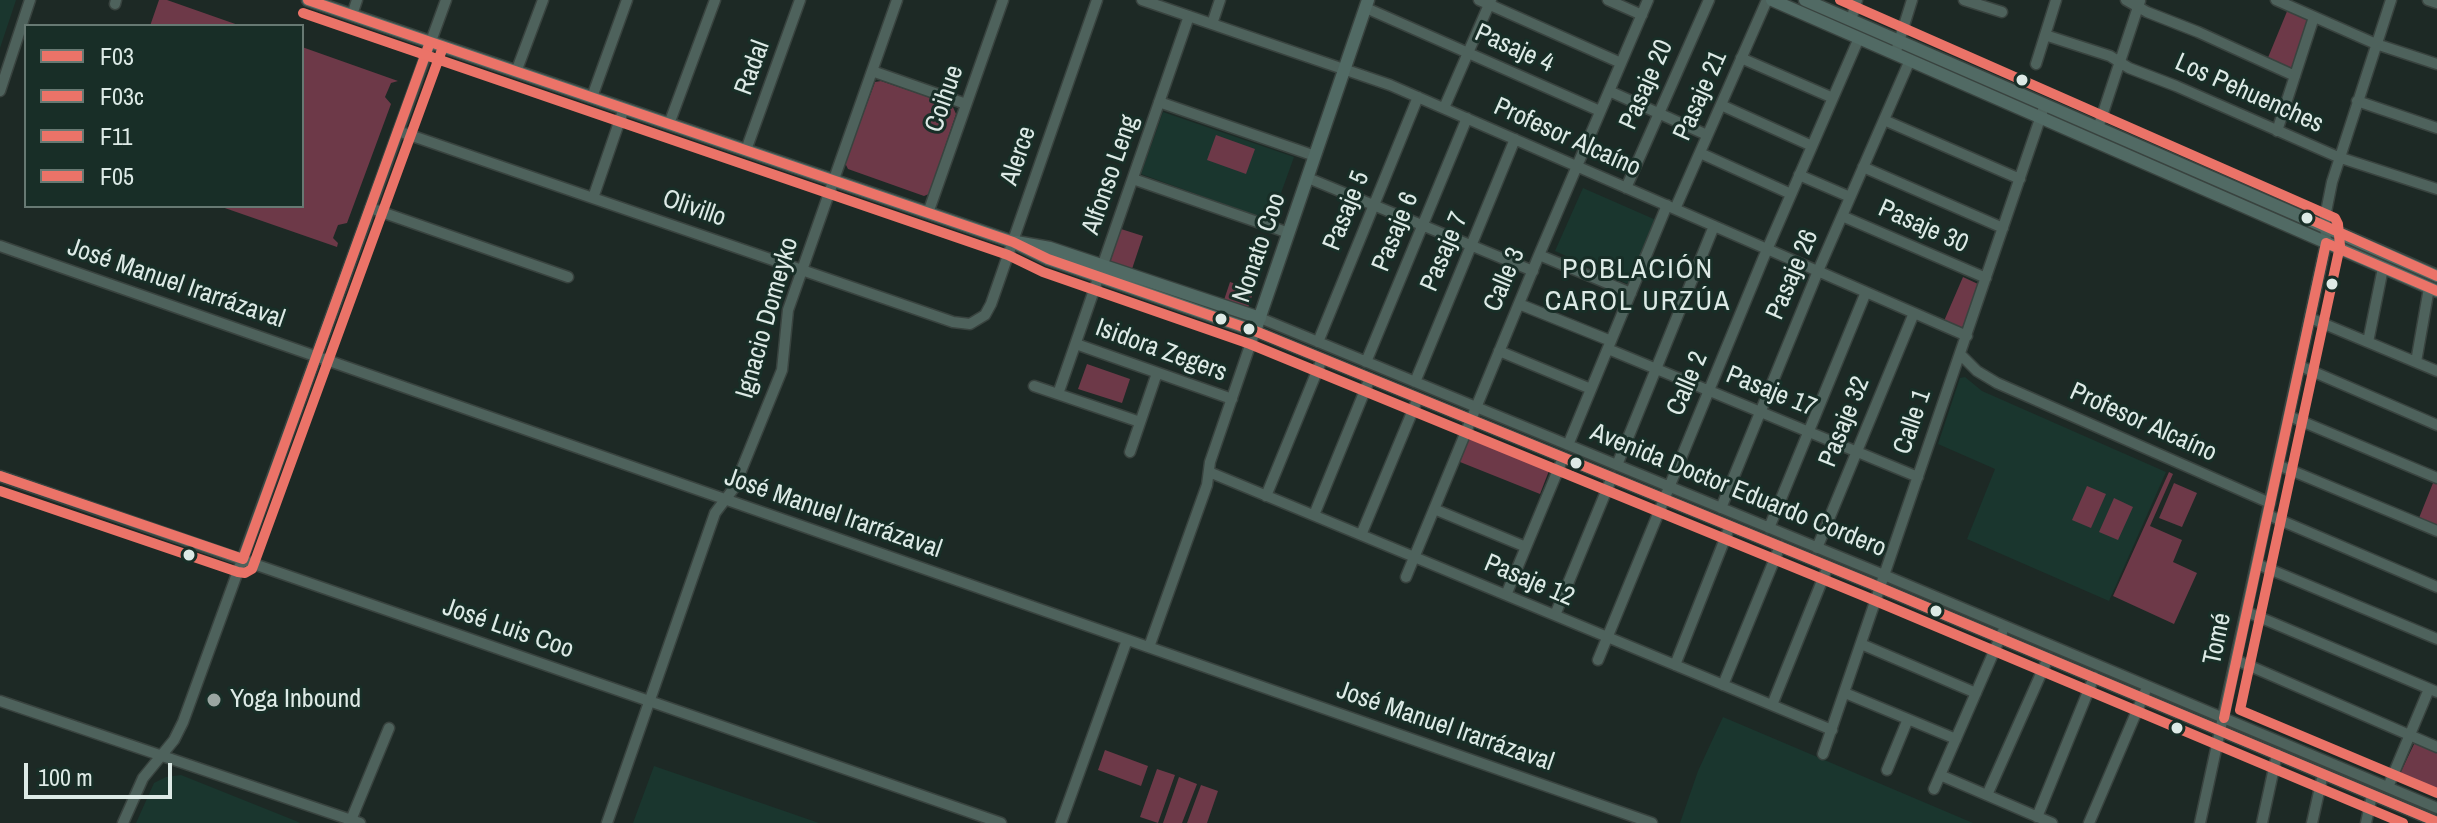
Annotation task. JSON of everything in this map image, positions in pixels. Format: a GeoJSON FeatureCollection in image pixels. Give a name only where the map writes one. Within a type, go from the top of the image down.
{"type":"FeatureCollection","features":[{"type":"Feature","properties":{"kind":"main road","name":"Avenida Doctor Eduardo Cordero"},"geometry":{"type":"LineString","coordinates":[[308,0],[1013,242],[1048,259],[1101,271],[1260,318]]}},
{"type":"Feature","properties":{"kind":"main road"},"geometry":{"type":"LineString","coordinates":[[1769,0],[1859,38],[1897,47],[1910,60],[2043,111],[2098,128],[2437,276]]}},
{"type":"Feature","properties":{"kind":"main road"},"geometry":{"type":"LineString","coordinates":[[1805,0],[1851,20],[1897,47],[2433,289]]}},
{"type":"Feature","properties":{"kind":"main road","name":"Nonato Coo"},"geometry":{"type":"LineString","coordinates":[[1255,331],[1367,4]]}},
{"type":"Feature","properties":{"kind":"main road","name":"Avenida Doctor Eduardo Cordero"},"geometry":{"type":"LineString","coordinates":[[1101,271],[1255,331]]}},
{"type":"Feature","properties":{"kind":"street"},"geometry":{"type":"LineString","coordinates":[[0,91],[30,0]]}},
{"type":"Feature","properties":{"kind":"street"},"geometry":{"type":"LineString","coordinates":[[352,15],[357,0]]}},
{"type":"Feature","properties":{"kind":"street"},"geometry":{"type":"LineString","coordinates":[[123,823],[140,783],[183,722],[446,0]]}},
{"type":"Feature","properties":{"kind":"street"},"geometry":{"type":"LineString","coordinates":[[516,72],[543,0]]}},
{"type":"Feature","properties":{"kind":"street"},"geometry":{"type":"LineString","coordinates":[[592,97],[627,0]]}},
{"type":"Feature","properties":{"kind":"street"},"geometry":{"type":"LineString","coordinates":[[669,124],[715,0]]}},
{"type":"Feature","properties":{"kind":"street","name":"Radal"},"geometry":{"type":"LineString","coordinates":[[746,150],[800,0]]}},
{"type":"Feature","properties":{"kind":"street","name":"Ignacio Domeyko"},"geometry":{"type":"LineString","coordinates":[[607,823],[715,513],[736,483],[782,370],[787,318],[897,0]]}},
{"type":"Feature","properties":{"kind":"street","name":"Coihue"},"geometry":{"type":"LineString","coordinates":[[928,213],[1003,0]]}},
{"type":"Feature","properties":{"kind":"street","name":"Alerce"},"geometry":{"type":"LineString","coordinates":[[976,322],[989,310],[1097,0]]}},
{"type":"Feature","properties":{"kind":"street","name":"Profesor Alcaíno"},"geometry":{"type":"LineString","coordinates":[[1144,0],[1418,97],[1967,336]]}},
{"type":"Feature","properties":{"kind":"street"},"geometry":{"type":"LineString","coordinates":[[1212,24],[1220,0]]}},
{"type":"Feature","properties":{"kind":"street"},"geometry":{"type":"LineString","coordinates":[[1608,0],[1642,15]]}},
{"type":"Feature","properties":{"kind":"street","name":"Calle 3"},"geometry":{"type":"LineString","coordinates":[[1406,577],[1648,0]]}},
{"type":"Feature","properties":{"kind":"street","name":"Pasaje 20"},"geometry":{"type":"LineString","coordinates":[[1626,188],[1709,0]]}},
{"type":"Feature","properties":{"kind":"street","name":"Pasaje 21"},"geometry":{"type":"LineString","coordinates":[[1568,445],[1631,293],[1700,153],[1769,0]]}},
{"type":"Feature","properties":{"kind":"street"},"geometry":{"type":"LineString","coordinates":[[1851,20],[1857,0]]}},
{"type":"Feature","properties":{"kind":"street"},"geometry":{"type":"LineString","coordinates":[[1897,47],[1912,0]]}},
{"type":"Feature","properties":{"kind":"street"},"geometry":{"type":"LineString","coordinates":[[1964,0],[2002,12]]}},
{"type":"Feature","properties":{"kind":"street"},"geometry":{"type":"LineString","coordinates":[[2036,64],[2056,0]]}},
{"type":"Feature","properties":{"kind":"street"},"geometry":{"type":"LineString","coordinates":[[2126,0],[2139,3],[2147,12],[2295,76]]}},
{"type":"Feature","properties":{"kind":"street"},"geometry":{"type":"LineString","coordinates":[[2276,0],[2376,44],[2437,64]]}},
{"type":"Feature","properties":{"kind":"street","name":"Tomé"},"geometry":{"type":"LineString","coordinates":[[2200,823],[2326,243],[2324,227],[2338,157],[2391,0]]}},
{"type":"Feature","properties":{"kind":"street"},"geometry":{"type":"LineString","coordinates":[[2428,0],[2437,3]]}},
{"type":"Feature","properties":{"kind":"street"},"geometry":{"type":"LineString","coordinates":[[1444,108],[1486,1],[1621,63]]}},
{"type":"Feature","properties":{"kind":"street"},"geometry":{"type":"LineString","coordinates":[[2098,128],[2139,3]]}},
{"type":"Feature","properties":{"kind":"street","name":"Pasaje 4"},"geometry":{"type":"LineString","coordinates":[[1367,4],[1600,111]]}},
{"type":"Feature","properties":{"kind":"street","name":"Alfonso Leng"},"geometry":{"type":"LineString","coordinates":[[1058,394],[1189,16]]}},
{"type":"Feature","properties":{"kind":"street"},"geometry":{"type":"LineString","coordinates":[[2277,131],[2314,17]]}},
{"type":"Feature","properties":{"kind":"street","name":"Los Pehuenches"},"geometry":{"type":"LineString","coordinates":[[2045,35],[2110,56],[2338,157],[2437,189]]}},
{"type":"Feature","properties":{"kind":"street","name":"Calle 2"},"geometry":{"type":"LineString","coordinates":[[1598,660],[1767,249],[1859,38]]}},
{"type":"Feature","properties":{"kind":"street"},"geometry":{"type":"LineString","coordinates":[[1741,58],[1833,98]]}},
{"type":"Feature","properties":{"kind":"street","name":"Pasaje 26"},"geometry":{"type":"LineString","coordinates":[[1721,508],[1818,271],[1910,60]]}},
{"type":"Feature","properties":{"kind":"street"},"geometry":{"type":"LineString","coordinates":[[872,71],[966,104]]}},
{"type":"Feature","properties":{"kind":"street"},"geometry":{"type":"LineString","coordinates":[[1609,91],[1707,135]]}},
{"type":"Feature","properties":{"kind":"street","name":"Pasaje 5"},"geometry":{"type":"LineString","coordinates":[[1318,342],[1418,97]]}},
{"type":"Feature","properties":{"kind":"street"},"geometry":{"type":"LineString","coordinates":[[2357,101],[2437,128]]}},
{"type":"Feature","properties":{"kind":"street"},"geometry":{"type":"LineString","coordinates":[[1159,102],[1315,156]]}},
{"type":"Feature","properties":{"kind":"street"},"geometry":{"type":"LineString","coordinates":[[1721,105],[1812,146]]}},
{"type":"Feature","properties":{"kind":"street"},"geometry":{"type":"LineString","coordinates":[[593,198],[624,108]]}},
{"type":"Feature","properties":{"kind":"street","name":"Calle 1"},"geometry":{"type":"LineString","coordinates":[[1823,754],[2043,111]]}},
{"type":"Feature","properties":{"kind":"street","name":"Pasaje 6"},"geometry":{"type":"LineString","coordinates":[[1366,362],[1467,118]]}},
{"type":"Feature","properties":{"kind":"street"},"geometry":{"type":"LineString","coordinates":[[1884,120],[2020,179]]}},
{"type":"Feature","properties":{"kind":"street","name":"Olivillo"},"geometry":{"type":"LineString","coordinates":[[398,131],[953,322],[976,322]]}},
{"type":"Feature","properties":{"kind":"street","name":"Pasaje 7"},"geometry":{"type":"LineString","coordinates":[[1415,382],[1515,139]]}},
{"type":"Feature","properties":{"kind":"street"},"geometry":{"type":"LineString","coordinates":[[1700,153],[1791,194]]}},
{"type":"Feature","properties":{"kind":"street"},"geometry":{"type":"LineString","coordinates":[[1863,167],[2003,228]]}},
{"type":"Feature","properties":{"kind":"street"},"geometry":{"type":"LineString","coordinates":[[1799,175],[1850,197]]}},
{"type":"Feature","properties":{"kind":"street"},"geometry":{"type":"LineString","coordinates":[[1308,178],[1533,271]]}},
{"type":"Feature","properties":{"kind":"street"},"geometry":{"type":"LineString","coordinates":[[1133,179],[1289,233]]}},
{"type":"Feature","properties":{"kind":"street"},"geometry":{"type":"LineString","coordinates":[[370,208],[568,277]]}},
{"type":"Feature","properties":{"kind":"street","name":"Pasaje 30"},"geometry":{"type":"LineString","coordinates":[[1842,216],[1986,278]]}},
{"type":"Feature","properties":{"kind":"street"},"geometry":{"type":"LineString","coordinates":[[1617,465],[1714,226]]}},
{"type":"Feature","properties":{"kind":"street","name":"José Manuel Irarrázaval"},"geometry":{"type":"LineString","coordinates":[[0,246],[1652,823]]}},
{"type":"Feature","properties":{"kind":"street"},"geometry":{"type":"LineString","coordinates":[[1539,255],[1631,293]]}},
{"type":"Feature","properties":{"kind":"street"},"geometry":{"type":"LineString","coordinates":[[2368,342],[2383,268]]}},
{"type":"Feature","properties":{"kind":"street"},"geometry":{"type":"LineString","coordinates":[[2416,362],[2433,289]]}},
{"type":"Feature","properties":{"kind":"street"},"geometry":{"type":"LineString","coordinates":[[1769,528],[1866,292]]}},
{"type":"Feature","properties":{"kind":"street","name":"Pasaje 17"},"geometry":{"type":"LineString","coordinates":[[1519,304],[1656,369],[1918,477]]}},
{"type":"Feature","properties":{"kind":"street","name":"Pasaje 32"},"geometry":{"type":"LineString","coordinates":[[1817,548],[1914,313]]}},
{"type":"Feature","properties":{"kind":"street","name":"Avenida Doctor Eduardo Cordero"},"geometry":{"type":"LineString","coordinates":[[1260,318],[1884,575],[2437,808]]}},
{"type":"Feature","properties":{"kind":"street"},"geometry":{"type":"LineString","coordinates":[[2310,318],[2437,371]]}},
{"type":"Feature","properties":{"kind":"street","name":"Avenida Doctor Eduardo Cordero"},"geometry":{"type":"LineString","coordinates":[[1255,331],[1881,587],[2277,754],[2420,819],[2437,822]]}},
{"type":"Feature","properties":{"kind":"street","name":"Nonato Coo"},"geometry":{"type":"LineString","coordinates":[[1149,647],[1207,485],[1255,331]]}},
{"type":"Feature","properties":{"kind":"street","name":"Isidora Zegers"},"geometry":{"type":"LineString","coordinates":[[1076,344],[1232,399]]}},
{"type":"Feature","properties":{"kind":"street"},"geometry":{"type":"LineString","coordinates":[[1499,351],[1591,389]]}},
{"type":"Feature","properties":{"kind":"street","name":"Profesor Alcaíno"},"geometry":{"type":"LineString","coordinates":[[1960,354],[1977,371],[1997,383],[2270,503]]}},
{"type":"Feature","properties":{"kind":"street"},"geometry":{"type":"LineString","coordinates":[[1266,496],[1322,359]]}},
{"type":"Feature","properties":{"kind":"street"},"geometry":{"type":"LineString","coordinates":[[2300,366],[2437,425]]}},
{"type":"Feature","properties":{"kind":"street"},"geometry":{"type":"LineString","coordinates":[[1130,452],[1157,373]]}},
{"type":"Feature","properties":{"kind":"street"},"geometry":{"type":"LineString","coordinates":[[1314,515],[1370,378]]}},
{"type":"Feature","properties":{"kind":"street"},"geometry":{"type":"LineString","coordinates":[[1034,386],[1140,422]]}},
{"type":"Feature","properties":{"kind":"street"},"geometry":{"type":"LineString","coordinates":[[1361,535],[1418,398]]}},
{"type":"Feature","properties":{"kind":"street"},"geometry":{"type":"LineString","coordinates":[[2289,416],[2437,478]]}},
{"type":"Feature","properties":{"kind":"street"},"geometry":{"type":"LineString","coordinates":[[1506,595],[1563,458]]}},
{"type":"Feature","properties":{"kind":"street"},"geometry":{"type":"LineString","coordinates":[[2278,465],[2437,531]]}},
{"type":"Feature","properties":{"kind":"street","name":"Pasaje 12"},"geometry":{"type":"LineString","coordinates":[[1209,472],[1832,730]]}},
{"type":"Feature","properties":{"kind":"street","name":"José Luis Coo"},"geometry":{"type":"LineString","coordinates":[[0,476],[1001,823]]}},
{"type":"Feature","properties":{"kind":"street"},"geometry":{"type":"LineString","coordinates":[[1555,615],[1612,477]]}},
{"type":"Feature","properties":{"kind":"street"},"geometry":{"type":"LineString","coordinates":[[1434,509],[1526,547]]}},
{"type":"Feature","properties":{"kind":"street"},"geometry":{"type":"LineString","coordinates":[[2268,515],[2437,587]]}},
{"type":"Feature","properties":{"kind":"street"},"geometry":{"type":"LineString","coordinates":[[1675,665],[1730,526]]}},
{"type":"Feature","properties":{"kind":"street"},"geometry":{"type":"LineString","coordinates":[[1723,685],[1780,546]]}},
{"type":"Feature","properties":{"kind":"street"},"geometry":{"type":"LineString","coordinates":[[2257,564],[2437,639]]}},
{"type":"Feature","properties":{"kind":"street"},"geometry":{"type":"LineString","coordinates":[[1772,705],[1828,566]]}},
{"type":"Feature","properties":{"kind":"street"},"geometry":{"type":"LineString","coordinates":[[2247,612],[2433,690],[2388,787]]}},
{"type":"Feature","properties":{"kind":"street"},"geometry":{"type":"LineString","coordinates":[[1934,789],[2005,626]]}},
{"type":"Feature","properties":{"kind":"street"},"geometry":{"type":"LineString","coordinates":[[1061,823],[1127,640]]}},
{"type":"Feature","properties":{"kind":"street"},"geometry":{"type":"LineString","coordinates":[[1861,644],[1976,693]]}},
{"type":"Feature","properties":{"kind":"street"},"geometry":{"type":"LineString","coordinates":[[1987,795],[2048,658]]}},
{"type":"Feature","properties":{"kind":"street"},"geometry":{"type":"LineString","coordinates":[[2236,660],[2437,747]]}},
{"type":"Feature","properties":{"kind":"street"},"geometry":{"type":"LineString","coordinates":[[2037,817],[2094,677]]}},
{"type":"Feature","properties":{"kind":"street"},"geometry":{"type":"LineString","coordinates":[[2089,823],[2147,686]]}},
{"type":"Feature","properties":{"kind":"street"},"geometry":{"type":"LineString","coordinates":[[1845,693],[1956,739]]}},
{"type":"Feature","properties":{"kind":"street"},"geometry":{"type":"LineString","coordinates":[[0,701],[356,822],[389,728]]}},
{"type":"Feature","properties":{"kind":"street"},"geometry":{"type":"LineString","coordinates":[[1887,770],[1908,719]]}},
{"type":"Feature","properties":{"kind":"street"},"geometry":{"type":"LineString","coordinates":[[2262,823],[2277,754]]}},
{"type":"Feature","properties":{"kind":"street"},"geometry":{"type":"LineString","coordinates":[[2312,823],[2323,774]]}},
{"type":"Feature","properties":{"kind":"street"},"geometry":{"type":"LineString","coordinates":[[1940,775],[2052,823]]}},
{"type":"Feature","properties":{"kind":"street"},"geometry":{"type":"LineString","coordinates":[[2366,823],[2372,795]]}},
{"type":"Feature","properties":{"kind":"shaded area"},"geometry":{"type":"Polygon","coordinates":[[[0,0],[16,0],[0,48],[0,0]]]}},
{"type":"Feature","properties":{"kind":"shaded area"},"geometry":{"type":"Polygon","coordinates":[[[159,0],[167,0],[235,24],[151,24],[159,0]]]}},
{"type":"Feature","properties":{"kind":"shaded area"},"geometry":{"type":"Polygon","coordinates":[[[2288,9],[2310,19],[2291,71],[2267,60],[2288,9]]]}},
{"type":"Feature","properties":{"kind":"shaded area"},"geometry":{"type":"Polygon","coordinates":[[[304,48],[398,81],[391,83],[385,97],[391,104],[347,223],[338,225],[333,238],[338,243],[337,247],[225,208],[304,208],[304,48]]]}},
{"type":"Feature","properties":{"kind":"shaded area"},"geometry":{"type":"Polygon","coordinates":[[[881,81],[952,105],[956,114],[929,194],[924,196],[848,169],[845,163],[875,82],[881,81]]]}},
{"type":"Feature","properties":{"kind":"shaded area"},"geometry":{"type":"Polygon","coordinates":[[[1163,112],[1294,157],[1271,221],[1141,174],[1163,112]]]}},
{"type":"Feature","properties":{"kind":"shaded area"},"geometry":{"type":"Polygon","coordinates":[[[1216,135],[1255,149],[1246,174],[1207,160],[1216,135]]]}},
{"type":"Feature","properties":{"kind":"shaded area"},"geometry":{"type":"Polygon","coordinates":[[[1583,188],[1656,220],[1628,284],[1555,251],[1583,188]]]}},
{"type":"Feature","properties":{"kind":"shaded area"},"geometry":{"type":"Polygon","coordinates":[[[1121,229],[1143,236],[1132,269],[1110,262],[1121,229]]]}},
{"type":"Feature","properties":{"kind":"shaded area"},"geometry":{"type":"Polygon","coordinates":[[[1963,277],[1978,284],[1962,329],[1944,321],[1963,277]]]}},
{"type":"Feature","properties":{"kind":"shaded area"},"geometry":{"type":"Polygon","coordinates":[[[1230,282],[1254,290],[1248,308],[1224,300],[1230,282]]]}},
{"type":"Feature","properties":{"kind":"shaded area"},"geometry":{"type":"Polygon","coordinates":[[[1087,364],[1130,379],[1122,403],[1078,389],[1087,364]]]}},
{"type":"Feature","properties":{"kind":"shaded area"},"geometry":{"type":"Polygon","coordinates":[[[1965,377],[1982,391],[2166,472],[2109,601],[1967,539],[1995,469],[1938,444],[1960,378],[1965,377]]]}},
{"type":"Feature","properties":{"kind":"shaded area"},"geometry":{"type":"Polygon","coordinates":[[[1472,431],[1552,463],[1540,494],[1460,462],[1472,431]]]}},
{"type":"Feature","properties":{"kind":"shaded area"},"geometry":{"type":"Polygon","coordinates":[[[2169,472],[2173,474],[2150,526],[2182,540],[2173,562],[2197,573],[2174,624],[2113,596],[2169,472]]]}},
{"type":"Feature","properties":{"kind":"shaded area"},"geometry":{"type":"Polygon","coordinates":[[[2437,479],[2437,526],[2419,518],[2437,479]]]}},
{"type":"Feature","properties":{"kind":"shaded area"},"geometry":{"type":"Polygon","coordinates":[[[2174,483],[2197,493],[2182,527],[2159,518],[2174,483]]]}},
{"type":"Feature","properties":{"kind":"shaded area"},"geometry":{"type":"Polygon","coordinates":[[[2087,486],[2106,494],[2091,528],[2072,520],[2087,486]]]}},
{"type":"Feature","properties":{"kind":"shaded area"},"geometry":{"type":"Polygon","coordinates":[[[2114,498],[2133,507],[2118,540],[2099,532],[2114,498]]]}},
{"type":"Feature","properties":{"kind":"shaded area"},"geometry":{"type":"Polygon","coordinates":[[[1723,717],[1973,823],[1680,823],[1698,771],[1723,717]]]}},
{"type":"Feature","properties":{"kind":"shaded area"},"geometry":{"type":"Polygon","coordinates":[[[2415,742],[2437,752],[2437,797],[2397,780],[2415,742]]]}},
{"type":"Feature","properties":{"kind":"shaded area"},"geometry":{"type":"Polygon","coordinates":[[[1105,750],[1148,766],[1141,786],[1098,770],[1105,750]]]}},
{"type":"Feature","properties":{"kind":"shaded area"},"geometry":{"type":"Polygon","coordinates":[[[654,766],[819,823],[633,823],[654,766]]]}},
{"type":"Feature","properties":{"kind":"shaded area"},"geometry":{"type":"Polygon","coordinates":[[[1157,769],[1175,775],[1158,823],[1140,817],[1157,769]]]}},
{"type":"Feature","properties":{"kind":"shaded area"},"geometry":{"type":"Polygon","coordinates":[[[181,775],[300,823],[136,823],[154,783],[181,775]]]}},
{"type":"Feature","properties":{"kind":"shaded area"},"geometry":{"type":"Polygon","coordinates":[[[1179,777],[1197,784],[1182,823],[1163,823],[1179,777]]]}},
{"type":"Feature","properties":{"kind":"shaded area"},"geometry":{"type":"Polygon","coordinates":[[[1201,785],[1218,791],[1207,823],[1187,823],[1201,785]]]}},
{"type":"Feature","properties":{"kind":"transit line","name":"F03"},"geometry":{"type":"LineString","coordinates":[[308,0],[1013,242],[1048,259],[1255,331],[1869,583],[2437,822]]}},
{"type":"Feature","properties":{"kind":"transit line","name":"F11"},"geometry":{"type":"LineString","coordinates":[[1840,0],[2335,218],[2340,246],[2240,710],[2437,793]]}},
{"type":"Feature","properties":{"kind":"transit line","name":"F03c"},"geometry":{"type":"LineString","coordinates":[[303,13],[1008,255],[1043,272],[1250,344],[1864,596],[2403,823]]}},
{"type":"Feature","properties":{"kind":"transit line","name":"F03"},"geometry":{"type":"LineString","coordinates":[[0,476],[243,559],[430,42]]}},
{"type":"Feature","properties":{"kind":"transit line","name":"F03c"},"geometry":{"type":"LineString","coordinates":[[0,491],[238,572],[245,573],[252,569],[443,47]]}},
{"type":"Feature","properties":{"kind":"transit line","name":"F11"},"geometry":{"type":"LineString","coordinates":[[2307,218],[2437,276]]}},
{"type":"Feature","properties":{"kind":"transit line","name":"F05"},"geometry":{"type":"LineString","coordinates":[[2224,718],[2326,243],[2437,291]]}},
{"type":"Feature","properties":{"kind":"place","name":"Yoga Inbound"},"geometry":{"type":"Point","coordinates":[214,700]}},
{"type":"Feature","properties":{"kind":"district","name":"POBLACIÓN CAROL URZÚA"},"geometry":{"type":"Point","coordinates":[1638,286]}}]}
